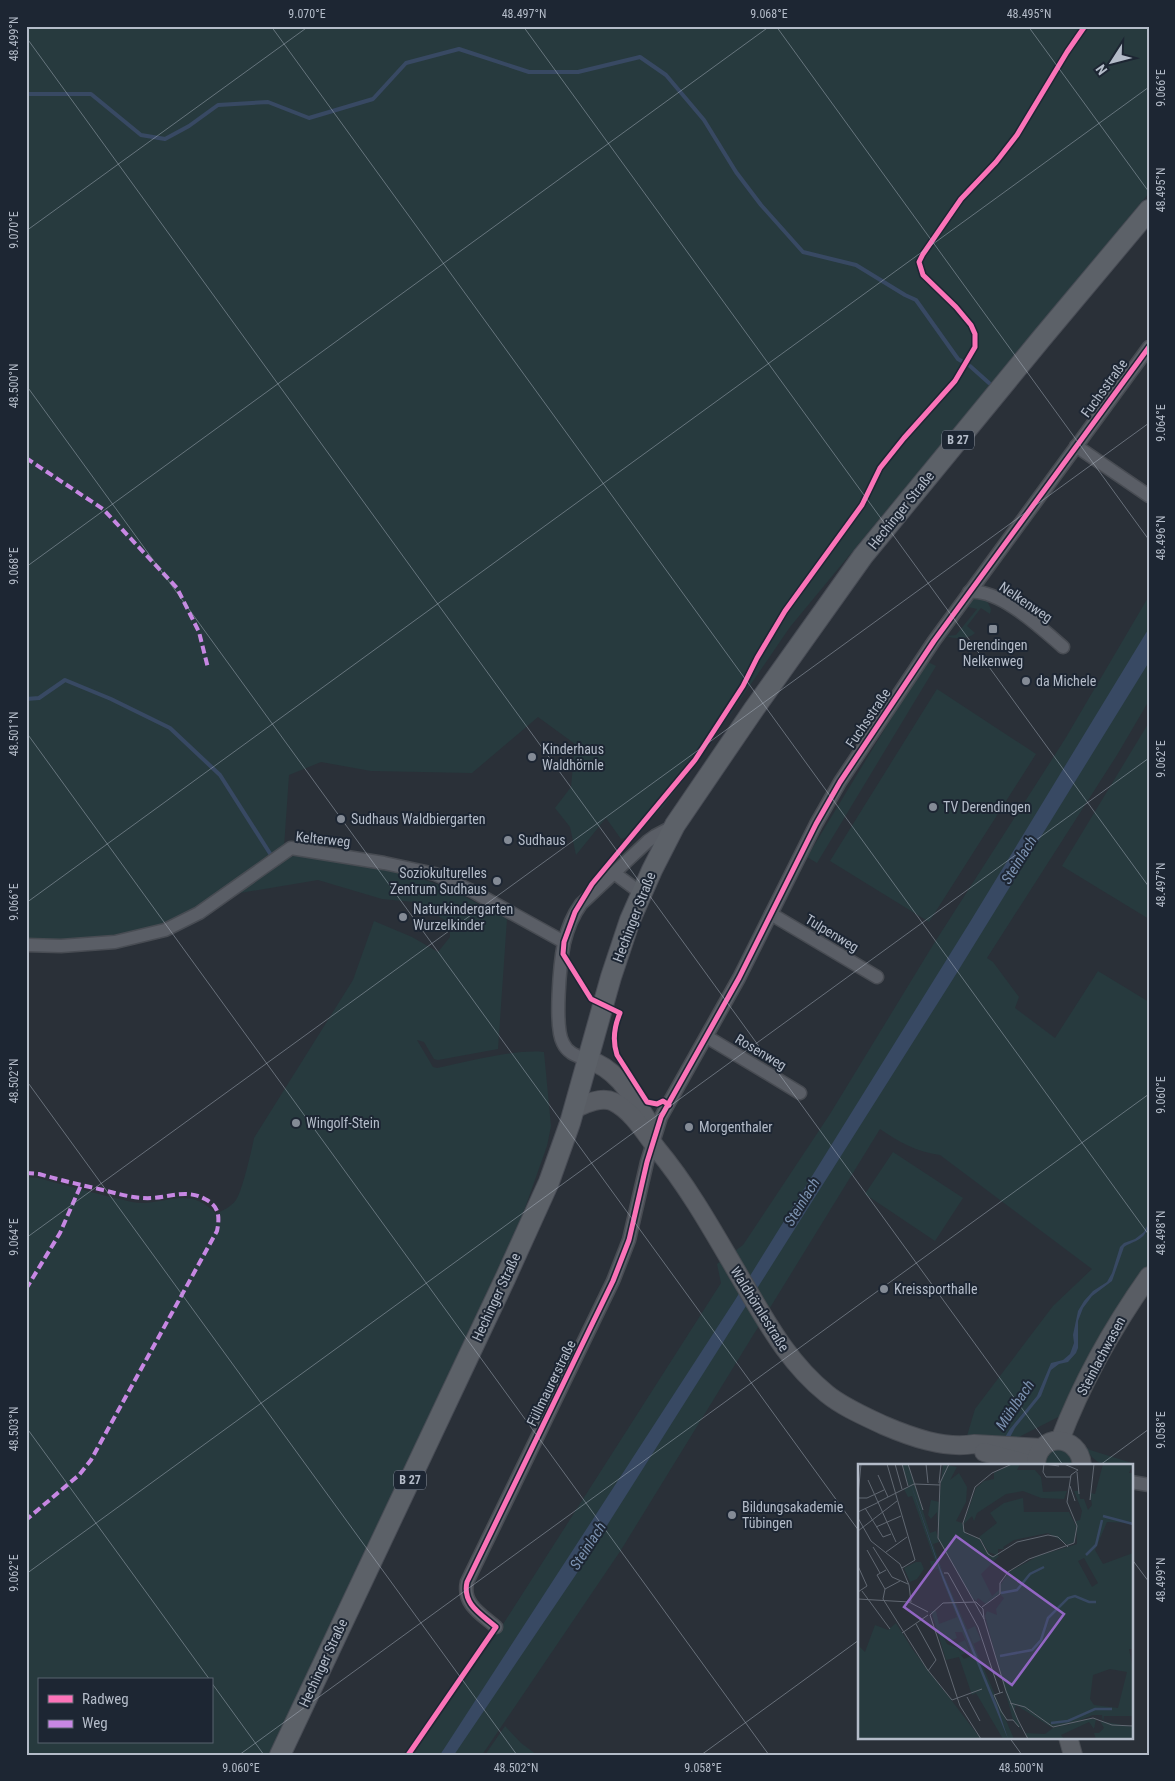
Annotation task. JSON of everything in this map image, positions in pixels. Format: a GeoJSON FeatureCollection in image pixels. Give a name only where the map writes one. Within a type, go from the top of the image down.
{"type":"FeatureCollection","features":[{"type":"Feature","properties":{"kind":"main road","name":"Hechinger Straße"},"geometry":{"type":"LineString","coordinates":[[280,1755],[521,1246],[549,1182],[574,1109],[620,952],[641,892],[675,825],[748,716],[863,556],[1149,210]]}},
{"type":"Feature","properties":{"kind":"street","name":"Fuchsstraße"},"geometry":{"type":"LineString","coordinates":[[654,1138],[661,1118],[707,1037],[816,824],[840,782],[930,645],[1149,347]]}},
{"type":"Feature","properties":{"kind":"street"},"geometry":{"type":"LineString","coordinates":[[1076,446],[1149,496]]}},
{"type":"Feature","properties":{"kind":"street","name":"Nelkenweg"},"geometry":{"type":"LineString","coordinates":[[969,592],[983,592],[1005,603],[1063,646]]}},
{"type":"Feature","properties":{"kind":"street","name":"Hechinger Straße"},"geometry":{"type":"LineString","coordinates":[[562,1042],[560,1033],[559,985],[564,942],[575,912],[654,836],[675,825]]}},
{"type":"Feature","properties":{"kind":"street","name":"Kelterweg"},"geometry":{"type":"LineString","coordinates":[[26,945],[61,946],[115,942],[165,930],[199,913],[291,848],[384,862],[435,874],[472,891],[564,942]]}},
{"type":"Feature","properties":{"kind":"street"},"geometry":{"type":"LineString","coordinates":[[614,873],[641,892]]}},
{"type":"Feature","properties":{"kind":"street","name":"Tulpenweg"},"geometry":{"type":"LineString","coordinates":[[771,914],[877,977]]}},
{"type":"Feature","properties":{"kind":"street","name":"Rosenweg"},"geometry":{"type":"LineString","coordinates":[[707,1037],[800,1094]]}},
{"type":"Feature","properties":{"kind":"street","name":"Waldhörnlestraße"},"geometry":{"type":"LineString","coordinates":[[562,1042],[572,1054],[598,1062],[621,1082],[775,1337],[796,1364],[829,1395],[852,1410],[901,1432],[957,1446],[1011,1453],[1042,1448]]}},
{"type":"Feature","properties":{"kind":"street"},"geometry":{"type":"LineString","coordinates":[[588,1060],[627,1111]]}},
{"type":"Feature","properties":{"kind":"street","name":"Waldhörnlestraße"},"geometry":{"type":"LineString","coordinates":[[574,1109],[592,1101],[612,1101],[627,1111],[654,1138]]}},
{"type":"Feature","properties":{"kind":"street","name":"Füllmaurerstraße"},"geometry":{"type":"LineString","coordinates":[[496,1627],[469,1602],[465,1592],[467,1582],[613,1281],[629,1240],[654,1138]]}},
{"type":"Feature","properties":{"kind":"street","name":"Steinlachwasen"},"geometry":{"type":"LineString","coordinates":[[1060,1440],[1098,1356],[1149,1276]]}},
{"type":"Feature","properties":{"kind":"street"},"geometry":{"type":"LineString","coordinates":[[1036,1464],[1036,1459],[1047,1443],[1060,1440],[1070,1443],[1078,1450],[1082,1464]]}},
{"type":"Feature","properties":{"kind":"street","name":"Waldhörnlestraße"},"geometry":{"type":"LineString","coordinates":[[1011,1453],[1030,1464]]}},
{"type":"Feature","properties":{"kind":"street"},"geometry":{"type":"LineString","coordinates":[[1132,1482],[1149,1485]]}},
{"type":"Feature","properties":{"kind":"green space"},"geometry":{"type":"Polygon","coordinates":[[[26,26],[1149,26],[1149,193],[790,627],[699,760],[663,807],[636,835],[621,839],[606,818],[576,855],[570,827],[555,808],[571,787],[575,744],[538,717],[472,773],[371,771],[321,762],[289,775],[284,847],[193,910],[166,923],[132,932],[97,937],[26,940],[26,26]]]}},
{"type":"Feature","properties":{"kind":"green space"},"geometry":{"type":"Polygon","coordinates":[[[1149,596],[1149,704],[1147,704],[1117,755],[987,958],[993,962],[1019,997],[1015,1008],[1055,1038],[1098,971],[1149,1002],[1149,1276],[1072,1410],[1015,1439],[964,1446],[975,1409],[1053,1306],[1092,1269],[940,1155],[924,1152],[909,1146],[880,1129],[621,1550],[482,1755],[413,1755],[500,1629],[721,1283],[717,1264],[743,1245],[830,1114],[933,945],[1065,739],[1149,596]]]}},
{"type":"Feature","properties":{"kind":"green space"},"geometry":{"type":"Polygon","coordinates":[[[973,598],[986,599],[991,609],[990,614],[981,608],[967,626],[975,633],[969,637],[953,638],[946,636],[956,635],[977,609],[968,607],[969,602],[973,598]]]}},
{"type":"Feature","properties":{"kind":"green space"},"geometry":{"type":"Polygon","coordinates":[[[926,661],[936,666],[817,863],[807,857],[926,661]]]}},
{"type":"Feature","properties":{"kind":"green space","name":"TV Derendingen"},"geometry":{"type":"Polygon","coordinates":[[[937,689],[1036,754],[929,922],[830,861],[937,689]]]}},
{"type":"Feature","properties":{"kind":"green space"},"geometry":{"type":"Polygon","coordinates":[[[1149,725],[1149,919],[1062,866],[1149,725]]]}},
{"type":"Feature","properties":{"kind":"green space"},"geometry":{"type":"Polygon","coordinates":[[[295,855],[380,868],[431,882],[507,919],[498,1049],[438,1060],[434,1059],[424,1042],[417,1040],[433,1067],[437,1068],[518,1052],[544,1052],[551,1126],[547,1146],[520,1222],[270,1755],[26,1755],[26,1177],[38,1178],[132,1202],[144,1203],[185,1198],[205,1205],[216,1214],[224,1210],[236,1200],[241,1188],[254,1138],[353,980],[374,921],[412,937],[438,952],[450,937],[450,923],[414,902],[382,899],[318,880],[234,894],[273,867],[295,855]]]}},
{"type":"Feature","properties":{"kind":"green space"},"geometry":{"type":"Polygon","coordinates":[[[893,1152],[963,1198],[935,1241],[865,1194],[893,1152]]]}},
{"type":"Feature","properties":{"kind":"green space"},"geometry":{"type":"Polygon","coordinates":[[[1085,1446],[1090,1450],[1132,1463],[1104,1464],[1094,1459],[1085,1446]]]}},
{"type":"Feature","properties":{"kind":"green space"},"geometry":{"type":"Polygon","coordinates":[[[1051,1448],[1067,1450],[1074,1460],[1073,1464],[1043,1464],[1051,1448]]]}},
{"type":"Feature","properties":{"kind":"green space"},"geometry":{"type":"Polygon","coordinates":[[[505,1726],[521,1743],[537,1755],[485,1755],[505,1726]]]}},
{"type":"Feature","properties":{"kind":"water","name":"Steinlach"},"geometry":{"type":"Polygon","coordinates":[[[1149,628],[1149,662],[953,979],[575,1576],[454,1755],[440,1755],[735,1300],[970,922],[1149,628]]]}},
{"type":"Feature","properties":{"kind":"water"},"geometry":{"type":"Polygon","coordinates":[[[1149,1212],[1148,1225],[1144,1236],[1124,1247],[1112,1281],[1092,1296],[1083,1308],[1078,1321],[1078,1348],[1076,1353],[1068,1362],[1059,1364],[1051,1370],[1041,1396],[1015,1428],[996,1464],[989,1464],[1010,1429],[1037,1396],[1051,1363],[1063,1360],[1070,1354],[1074,1343],[1073,1335],[1078,1311],[1084,1301],[1093,1291],[1107,1282],[1112,1273],[1120,1247],[1144,1232],[1149,1212]]]}},
{"type":"Feature","properties":{"kind":"waterway"},"geometry":{"type":"LineString","coordinates":[[26,94],[91,94],[141,135],[165,139],[189,126],[218,105],[268,102],[309,118],[373,99],[406,63],[459,49],[529,72],[578,72],[640,57],[666,75],[704,120],[736,172],[761,205],[803,252],[856,265],[916,300],[958,359],[963,362]]}},
{"type":"Feature","properties":{"kind":"waterway"},"geometry":{"type":"LineString","coordinates":[[970,366],[989,383]]}},
{"type":"Feature","properties":{"kind":"waterway"},"geometry":{"type":"LineString","coordinates":[[26,699],[39,698],[65,680],[111,699],[170,728],[220,775],[271,855]]}},
{"type":"Feature","properties":{"kind":"marked path"},"geometry":{"type":"LineString","coordinates":[[26,458],[103,509],[177,588],[199,632],[208,668]]}},
{"type":"Feature","properties":{"kind":"marked path"},"geometry":{"type":"LineString","coordinates":[[26,1173],[39,1174],[133,1197],[152,1198],[192,1194],[205,1199],[216,1208],[218,1221],[217,1231],[91,1460],[79,1475],[26,1520]]}},
{"type":"Feature","properties":{"kind":"marked path"},"geometry":{"type":"LineString","coordinates":[[26,1289],[60,1233],[81,1185]]}},
{"type":"Feature","properties":{"kind":"cycle path"},"geometry":{"type":"LineString","coordinates":[[669,1105],[663,1101],[657,1104],[647,1102],[617,1055],[614,1034],[620,1013],[591,999],[563,954],[564,942],[575,912],[592,884],[695,760],[743,686],[785,611],[862,505],[880,468],[955,381],[975,347],[975,334],[971,325],[956,307],[923,275],[919,262],[961,199],[996,162],[1017,135],[1067,52],[1085,26]]}},
{"type":"Feature","properties":{"kind":"cycle path"},"geometry":{"type":"LineString","coordinates":[[408,1755],[496,1627],[479,1613],[470,1602],[466,1590],[467,1582],[613,1281],[629,1240],[647,1162],[661,1117],[739,978],[816,824],[840,782],[934,641],[1149,347]]}},
{"type":"Feature","properties":{"kind":"place","name":"Derendingen Nelkenweg"},"geometry":{"type":"Point","coordinates":[993,629]}},
{"type":"Feature","properties":{"kind":"place","name":"da Michele"},"geometry":{"type":"Point","coordinates":[1026,681]}},
{"type":"Feature","properties":{"kind":"place","name":"Kinderhaus Waldhörnle"},"geometry":{"type":"Point","coordinates":[532,757]}},
{"type":"Feature","properties":{"kind":"place","name":"TV Derendingen"},"geometry":{"type":"Point","coordinates":[933,807]}},
{"type":"Feature","properties":{"kind":"place","name":"Sudhaus Waldbiergarten"},"geometry":{"type":"Point","coordinates":[341,819]}},
{"type":"Feature","properties":{"kind":"place","name":"Sudhaus"},"geometry":{"type":"Point","coordinates":[508,840]}},
{"type":"Feature","properties":{"kind":"place","name":"Soziokulturelles Zentrum Sudhaus"},"geometry":{"type":"Point","coordinates":[497,881]}},
{"type":"Feature","properties":{"kind":"place","name":"Naturkindergarten Wurzelkinder"},"geometry":{"type":"Point","coordinates":[403,917]}},
{"type":"Feature","properties":{"kind":"place","name":"Wingolf-Stein"},"geometry":{"type":"Point","coordinates":[296,1123]}},
{"type":"Feature","properties":{"kind":"place","name":"Morgenthaler"},"geometry":{"type":"Point","coordinates":[689,1127]}},
{"type":"Feature","properties":{"kind":"place","name":"Kreissporthalle"},"geometry":{"type":"Point","coordinates":[884,1289]}},
{"type":"Feature","properties":{"kind":"place","name":"Bildungsakademie Tübingen"},"geometry":{"type":"Point","coordinates":[732,1515]}},
{"type":"Feature","properties":{"kind":"water label","name":"Mühlbach"},"geometry":{"type":"Point","coordinates":[1015,1405]}}]}
